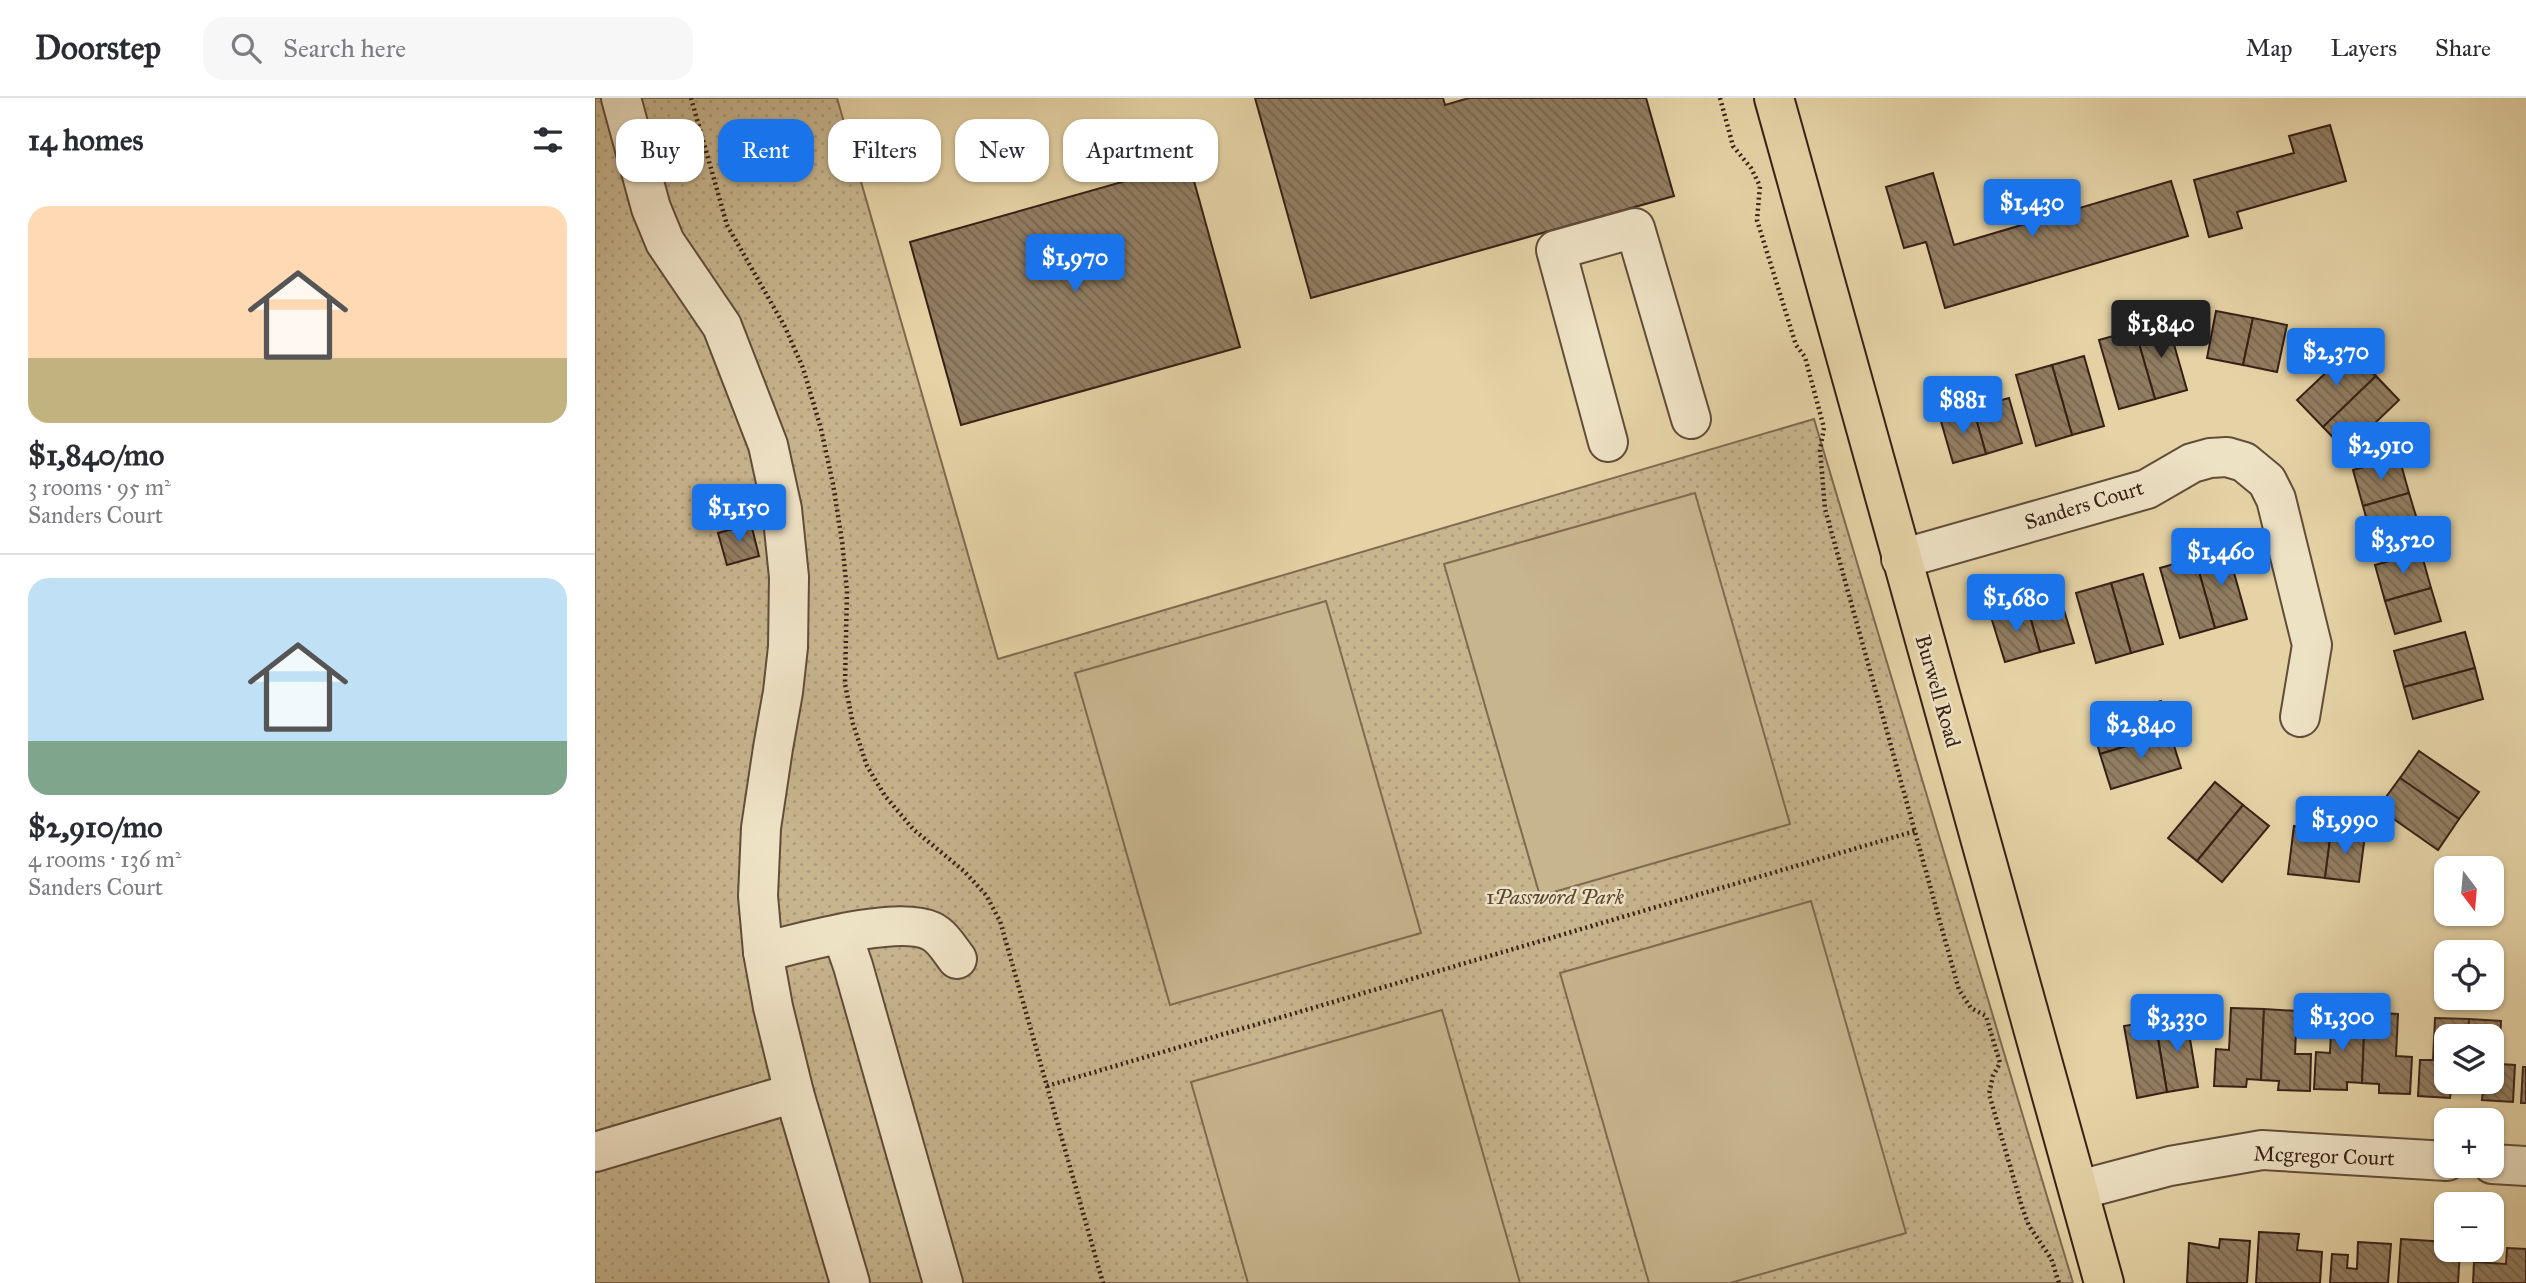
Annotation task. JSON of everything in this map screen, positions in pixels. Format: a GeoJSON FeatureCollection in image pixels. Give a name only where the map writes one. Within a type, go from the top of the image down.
{"type":"FeatureCollection","features":[{"type":"Feature","properties":{"kind":"main road","name":"Burwell Road"},"geometry":{"type":"LineString","coordinates":[[1774,98],[2104,1283]]}},
{"type":"Feature","properties":{"kind":"street"},"geometry":{"type":"LineString","coordinates":[[624,99],[651,208],[664,242],[722,326],[768,445],[782,509],[789,577],[788,647],[761,828],[758,897],[773,1007],[794,1093],[851,1283]]}},
{"type":"Feature","properties":{"kind":"street"},"geometry":{"type":"LineString","coordinates":[[1608,442],[1556,250],[1635,228],[1691,419]]}},
{"type":"Feature","properties":{"kind":"street","name":"Sanders Court"},"geometry":{"type":"LineString","coordinates":[[1901,559],[2147,489],[2192,463],[2227,457],[2244,462],[2267,481],[2276,499],[2312,645],[2300,717]]}},
{"type":"Feature","properties":{"kind":"street"},"geometry":{"type":"LineString","coordinates":[[764,952],[842,934],[896,927],[932,932],[957,959]]}},
{"type":"Feature","properties":{"kind":"street"},"geometry":{"type":"LineString","coordinates":[[842,934],[943,1283]]}},
{"type":"Feature","properties":{"kind":"street"},"geometry":{"type":"LineString","coordinates":[[595,1152],[794,1093]]}},
{"type":"Feature","properties":{"kind":"street","name":"Mcgregor Court"},"geometry":{"type":"LineString","coordinates":[[2079,1191],[2170,1166],[2262,1150],[2434,1160]]}},
{"type":"Feature","properties":{"kind":"street"},"geometry":{"type":"LineString","coordinates":[[2504,1165],[2526,1166]]}},
{"type":"Feature","properties":{"kind":"path"},"geometry":{"type":"LineString","coordinates":[[691,98],[727,225],[785,327],[803,368],[821,429],[833,484],[843,554],[846,591],[845,684],[853,724],[867,766],[885,796],[914,830],[964,871],[986,895],[1000,921],[1103,1283]]}},
{"type":"Feature","properties":{"kind":"path"},"geometry":{"type":"LineString","coordinates":[[1720,98],[1733,146],[1751,168],[1760,186],[1757,220],[1795,345],[1805,357],[1824,428],[1820,450],[1825,509],[1959,990],[1971,1008],[1986,1016],[2000,1063],[1993,1076],[1989,1094],[2029,1226],[2051,1258],[2059,1283]]}},
{"type":"Feature","properties":{"kind":"path"},"geometry":{"type":"LineString","coordinates":[[1047,1086],[1915,831]]}},
{"type":"Feature","properties":{"kind":"green space","name":"1Password Park"},"geometry":{"type":"Polygon","coordinates":[[[595,98],[837,98],[843,119],[828,119],[828,182],[861,182],[998,659],[1814,419],[2073,1283],[595,1283],[595,98]]]}},
{"type":"Feature","properties":{"kind":"green space"},"geometry":{"type":"Polygon","coordinates":[[[1695,493],[1790,824],[1540,896],[1444,564],[1695,493]]]}},
{"type":"Feature","properties":{"kind":"green space"},"geometry":{"type":"Polygon","coordinates":[[[1326,601],[1421,933],[1170,1005],[1075,673],[1326,601]]]}},
{"type":"Feature","properties":{"kind":"green space"},"geometry":{"type":"Polygon","coordinates":[[[1811,901],[1906,1233],[1730,1283],[1649,1283],[1560,973],[1811,901]]]}},
{"type":"Feature","properties":{"kind":"green space"},"geometry":{"type":"Polygon","coordinates":[[[1442,1010],[1520,1283],[1248,1283],[1191,1082],[1442,1010]]]}},
{"type":"Feature","properties":{"kind":"building"},"geometry":{"type":"Polygon","coordinates":[[[1255,98],[1443,98],[1445,105],[1469,98],[1646,98],[1674,196],[1311,298],[1255,98]]]}},
{"type":"Feature","properties":{"kind":"building"},"geometry":{"type":"Polygon","coordinates":[[[2330,125],[2346,181],[2237,212],[2242,228],[2209,237],[2194,180],[2294,153],[2289,136],[2330,125]]]}},
{"type":"Feature","properties":{"kind":"building"},"geometry":{"type":"Polygon","coordinates":[[[1933,173],[1954,245],[2171,181],[2188,236],[1945,308],[1926,242],[1904,248],[1886,187],[1933,173]]]}},
{"type":"Feature","properties":{"kind":"building"},"geometry":{"type":"Polygon","coordinates":[[[1122,182],[1194,182],[1240,347],[961,425],[910,242],[1122,182]]]}},
{"type":"Feature","properties":{"kind":"building"},"geometry":{"type":"Polygon","coordinates":[[[2216,311],[2253,318],[2243,365],[2207,358],[2216,311]]]}},
{"type":"Feature","properties":{"kind":"building"},"geometry":{"type":"Polygon","coordinates":[[[2253,318],[2287,325],[2277,372],[2243,365],[2253,318]]]}},
{"type":"Feature","properties":{"kind":"building"},"geometry":{"type":"Polygon","coordinates":[[[2167,320],[2187,390],[2155,399],[2135,330],[2167,320]]]}},
{"type":"Feature","properties":{"kind":"building"},"geometry":{"type":"Polygon","coordinates":[[[2135,330],[2155,399],[2119,409],[2099,340],[2135,330]]]}},
{"type":"Feature","properties":{"kind":"building"},"geometry":{"type":"Polygon","coordinates":[[[2350,350],[2376,376],[2323,427],[2297,400],[2350,350]]]}},
{"type":"Feature","properties":{"kind":"building"},"geometry":{"type":"Polygon","coordinates":[[[2084,356],[2104,426],[2072,435],[2052,365],[2084,356]]]}},
{"type":"Feature","properties":{"kind":"building"},"geometry":{"type":"Polygon","coordinates":[[[2052,365],[2072,435],[2036,446],[2016,375],[2052,365]]]}},
{"type":"Feature","properties":{"kind":"building"},"geometry":{"type":"Polygon","coordinates":[[[2376,376],[2399,400],[2346,451],[2323,427],[2376,376]]]}},
{"type":"Feature","properties":{"kind":"building"},"geometry":{"type":"Polygon","coordinates":[[[2009,398],[2022,443],[1986,454],[1973,408],[2009,398]]]}},
{"type":"Feature","properties":{"kind":"building"},"geometry":{"type":"Polygon","coordinates":[[[1973,408],[1986,454],[1953,463],[1940,418],[1973,408]]]}},
{"type":"Feature","properties":{"kind":"building"},"geometry":{"type":"Polygon","coordinates":[[[2399,457],[2409,493],[2363,506],[2353,470],[2399,457]]]}},
{"type":"Feature","properties":{"kind":"building"},"geometry":{"type":"Polygon","coordinates":[[[2409,493],[2419,526],[2372,539],[2363,506],[2409,493]]]}},
{"type":"Feature","properties":{"kind":"building"},"geometry":{"type":"Polygon","coordinates":[[[751,524],[759,556],[727,565],[718,533],[751,524]]]}},
{"type":"Feature","properties":{"kind":"building"},"geometry":{"type":"Polygon","coordinates":[[[2227,548],[2247,619],[2215,628],[2195,558],[2227,548]]]}},
{"type":"Feature","properties":{"kind":"building"},"geometry":{"type":"Polygon","coordinates":[[[2421,552],[2431,588],[2385,601],[2375,565],[2421,552]]]}},
{"type":"Feature","properties":{"kind":"building"},"geometry":{"type":"Polygon","coordinates":[[[2195,558],[2215,628],[2180,638],[2160,568],[2195,558]]]}},
{"type":"Feature","properties":{"kind":"building"},"geometry":{"type":"Polygon","coordinates":[[[2143,574],[2163,644],[2131,653],[2111,583],[2143,574]]]}},
{"type":"Feature","properties":{"kind":"building"},"geometry":{"type":"Polygon","coordinates":[[[2111,583],[2131,653],[2096,663],[2076,593],[2111,583]]]}},
{"type":"Feature","properties":{"kind":"building"},"geometry":{"type":"Polygon","coordinates":[[[2431,588],[2441,621],[2395,634],[2385,601],[2431,588]]]}},
{"type":"Feature","properties":{"kind":"building"},"geometry":{"type":"Polygon","coordinates":[[[2060,597],[2074,643],[2040,652],[2027,606],[2060,597]]]}},
{"type":"Feature","properties":{"kind":"building"},"geometry":{"type":"Polygon","coordinates":[[[2027,606],[2040,652],[2005,662],[1991,617],[2027,606]]]}},
{"type":"Feature","properties":{"kind":"building"},"geometry":{"type":"Polygon","coordinates":[[[2465,632],[2475,668],[2404,687],[2394,651],[2465,632]]]}},
{"type":"Feature","properties":{"kind":"building"},"geometry":{"type":"Polygon","coordinates":[[[2475,668],[2483,699],[2413,719],[2404,687],[2475,668]]]}},
{"type":"Feature","properties":{"kind":"building"},"geometry":{"type":"Polygon","coordinates":[[[2161,701],[2170,733],[2100,754],[2091,722],[2161,701]]]}},
{"type":"Feature","properties":{"kind":"building"},"geometry":{"type":"Polygon","coordinates":[[[2170,733],[2181,768],[2111,789],[2100,754],[2170,733]]]}},
{"type":"Feature","properties":{"kind":"building"},"geometry":{"type":"Polygon","coordinates":[[[2419,751],[2479,792],[2459,819],[2400,778],[2419,751]]]}},
{"type":"Feature","properties":{"kind":"building"},"geometry":{"type":"Polygon","coordinates":[[[2400,778],[2459,819],[2438,850],[2378,808],[2400,778]]]}},
{"type":"Feature","properties":{"kind":"building"},"geometry":{"type":"Polygon","coordinates":[[[2215,782],[2243,805],[2197,861],[2168,838],[2215,782]]]}},
{"type":"Feature","properties":{"kind":"building"},"geometry":{"type":"Polygon","coordinates":[[[2243,805],[2269,826],[2222,882],[2197,861],[2243,805]]]}},
{"type":"Feature","properties":{"kind":"building"},"geometry":{"type":"Polygon","coordinates":[[[2294,826],[2331,831],[2325,878],[2288,874],[2294,826]]]}},
{"type":"Feature","properties":{"kind":"building"},"geometry":{"type":"Polygon","coordinates":[[[2331,831],[2365,835],[2359,882],[2325,878],[2331,831]]]}},
{"type":"Feature","properties":{"kind":"building"},"geometry":{"type":"Polygon","coordinates":[[[2231,1008],[2264,1009],[2261,1080],[2247,1079],[2246,1087],[2214,1086],[2216,1049],[2229,1050],[2231,1008]]]}},
{"type":"Feature","properties":{"kind":"building"},"geometry":{"type":"Polygon","coordinates":[[[2264,1009],[2297,1011],[2295,1054],[2311,1054],[2310,1091],[2278,1090],[2279,1081],[2261,1080],[2264,1009]]]}},
{"type":"Feature","properties":{"kind":"building"},"geometry":{"type":"Polygon","coordinates":[[[2332,1010],[2365,1012],[2362,1083],[2347,1082],[2347,1090],[2314,1089],[2316,1052],[2330,1053],[2332,1010]]]}},
{"type":"Feature","properties":{"kind":"building"},"geometry":{"type":"Polygon","coordinates":[[[2365,1012],[2398,1014],[2396,1056],[2412,1057],[2410,1094],[2379,1093],[2379,1084],[2362,1083],[2365,1012]]]}},
{"type":"Feature","properties":{"kind":"building"},"geometry":{"type":"Polygon","coordinates":[[[2186,1015],[2198,1087],[2167,1092],[2155,1021],[2186,1015]]]}},
{"type":"Feature","properties":{"kind":"building"},"geometry":{"type":"Polygon","coordinates":[[[2435,1018],[2469,1019],[2469,1024],[2435,1024],[2435,1018]]]}},
{"type":"Feature","properties":{"kind":"building"},"geometry":{"type":"Polygon","coordinates":[[[2469,1019],[2501,1021],[2501,1024],[2469,1024],[2469,1019]]]}},
{"type":"Feature","properties":{"kind":"building"},"geometry":{"type":"Polygon","coordinates":[[[2155,1021],[2167,1092],[2137,1098],[2124,1026],[2155,1021]]]}},
{"type":"Feature","properties":{"kind":"building"},"geometry":{"type":"Polygon","coordinates":[[[2434,1039],[2434,1094],[2450,1094],[2450,1098],[2418,1096],[2420,1060],[2433,1060],[2434,1039]]]}},
{"type":"Feature","properties":{"kind":"building"},"geometry":{"type":"Polygon","coordinates":[[[2504,1064],[2515,1065],[2513,1102],[2482,1100],[2483,1094],[2504,1094],[2504,1064]]]}},
{"type":"Feature","properties":{"kind":"building"},"geometry":{"type":"Polygon","coordinates":[[[2523,1067],[2526,1067],[2526,1103],[2521,1103],[2523,1067]]]}},
{"type":"Feature","properties":{"kind":"building"},"geometry":{"type":"Polygon","coordinates":[[[2259,1232],[2299,1234],[2297,1250],[2322,1252],[2320,1283],[2256,1283],[2259,1232]]]}},
{"type":"Feature","properties":{"kind":"building"},"geometry":{"type":"Polygon","coordinates":[[[2220,1239],[2250,1241],[2247,1283],[2187,1283],[2189,1243],[2219,1248],[2220,1239]]]}},
{"type":"Feature","properties":{"kind":"building"},"geometry":{"type":"Polygon","coordinates":[[[2401,1239],[2434,1241],[2434,1262],[2459,1262],[2458,1283],[2398,1283],[2401,1239]]]}},
{"type":"Feature","properties":{"kind":"building"},"geometry":{"type":"Polygon","coordinates":[[[2358,1242],[2391,1244],[2388,1283],[2330,1283],[2332,1254],[2348,1255],[2347,1268],[2357,1269],[2358,1242]]]}},
{"type":"Feature","properties":{"kind":"building"},"geometry":{"type":"Polygon","coordinates":[[[2507,1248],[2526,1249],[2526,1283],[2473,1283],[2474,1262],[2506,1264],[2507,1248]]]}}]}
